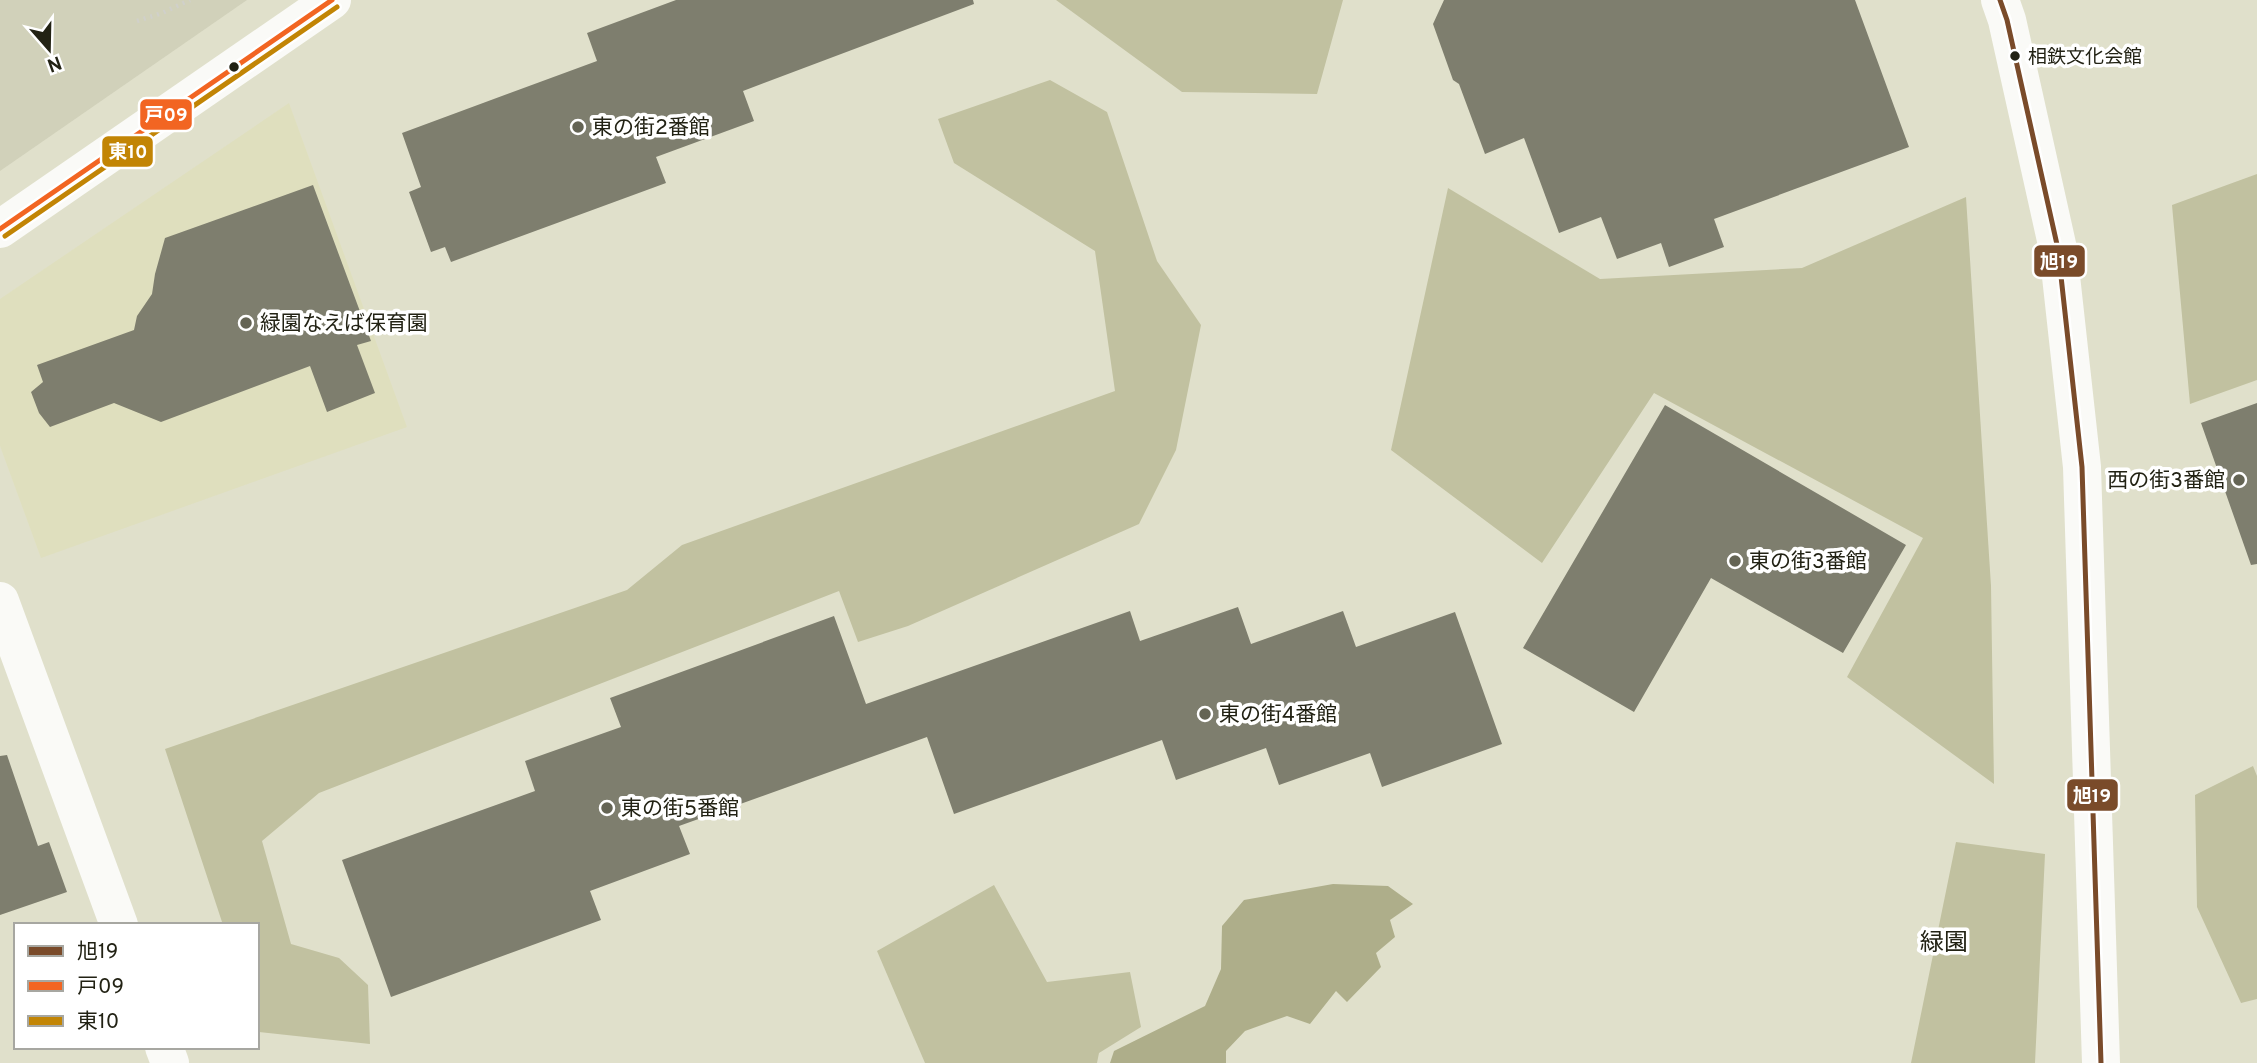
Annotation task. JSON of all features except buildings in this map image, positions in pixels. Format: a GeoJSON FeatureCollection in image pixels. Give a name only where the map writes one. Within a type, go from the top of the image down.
{"type":"FeatureCollection","features":[{"type":"Feature","properties":{"kind":"street"},"geometry":{"type":"LineString","coordinates":[[0,229],[332,0]]}},
{"type":"Feature","properties":{"kind":"street"},"geometry":{"type":"LineString","coordinates":[[2000,0],[2007,20],[2058,250],[2082,467],[2101,1063]]}},
{"type":"Feature","properties":{"kind":"street"},"geometry":{"type":"LineString","coordinates":[[0,601],[118,923]]}},
{"type":"Feature","properties":{"kind":"path"},"geometry":{"type":"LineString","coordinates":[[137,21],[190,0]]}},
{"type":"Feature","properties":{"kind":"shaded area"},"geometry":{"type":"Polygon","coordinates":[[[0,0],[247,0],[0,171],[0,0]]]}},
{"type":"Feature","properties":{"kind":"shaded area"},"geometry":{"type":"Polygon","coordinates":[[[1056,0],[1343,0],[1317,94],[1182,92],[1056,0]]]}},
{"type":"Feature","properties":{"kind":"shaded area"},"geometry":{"type":"Polygon","coordinates":[[[1050,80],[1107,112],[1157,261],[1201,325],[1176,450],[1139,524],[908,626],[858,642],[839,591],[319,793],[262,841],[291,944],[339,958],[368,985],[370,1044],[259,1032],[259,923],[222,923],[165,749],[627,590],[682,545],[1115,391],[1095,251],[954,163],[938,119],[1050,80]]]}},
{"type":"Feature","properties":{"kind":"shaded area"},"geometry":{"type":"Polygon","coordinates":[[[289,103],[407,427],[41,558],[0,446],[0,299],[289,103]]]}},
{"type":"Feature","properties":{"kind":"shaded area"},"geometry":{"type":"Polygon","coordinates":[[[2257,174],[2257,380],[2190,404],[2172,205],[2257,174]]]}},
{"type":"Feature","properties":{"kind":"shaded area"},"geometry":{"type":"Polygon","coordinates":[[[1448,188],[1600,279],[1802,268],[1966,197],[1991,586],[1994,784],[1847,677],[1923,538],[1654,393],[1542,563],[1391,450],[1448,188]]]}},
{"type":"Feature","properties":{"kind":"shaded area"},"geometry":{"type":"Polygon","coordinates":[[[2253,766],[2257,776],[2257,999],[2241,1003],[2197,907],[2195,795],[2253,766]]]}},
{"type":"Feature","properties":{"kind":"shaded area"},"geometry":{"type":"Polygon","coordinates":[[[1956,842],[2045,854],[2035,1063],[1911,1063],[1956,842]]]}},
{"type":"Feature","properties":{"kind":"shaded area"},"geometry":{"type":"Polygon","coordinates":[[[1333,884],[1388,886],[1413,904],[1390,920],[1395,937],[1376,953],[1381,967],[1347,1002],[1336,991],[1310,1024],[1287,1016],[1245,1031],[1226,1051],[1226,1063],[1110,1063],[1114,1051],[1205,1006],[1221,969],[1222,926],[1244,900],[1333,884]]]}},
{"type":"Feature","properties":{"kind":"shaded area"},"geometry":{"type":"Polygon","coordinates":[[[994,885],[1047,982],[1130,972],[1141,1027],[1099,1053],[1097,1063],[925,1063],[877,951],[994,885]]]}},
{"type":"Feature","properties":{"kind":"transit line","name":"戸09"},"geometry":{"type":"LineString","coordinates":[[0,229],[332,0]]}},
{"type":"Feature","properties":{"kind":"transit line","name":"旭19"},"geometry":{"type":"LineString","coordinates":[[2000,0],[2007,20],[2058,249],[2082,467],[2101,1063]]}},
{"type":"Feature","properties":{"kind":"transit line","name":"東10"},"geometry":{"type":"LineString","coordinates":[[5,236],[337,7]]}},
{"type":"Feature","properties":{"kind":"place","name":"相鉄文化会館"},"geometry":{"type":"Point","coordinates":[2015,56]}},
{"type":"Feature","properties":{"kind":"place","name":"東の街2番館"},"geometry":{"type":"Point","coordinates":[578,127]}},
{"type":"Feature","properties":{"kind":"place","name":"緑園なえば保育園"},"geometry":{"type":"Point","coordinates":[246,323]}},
{"type":"Feature","properties":{"kind":"place","name":"西の街3番館"},"geometry":{"type":"Point","coordinates":[2239,480]}},
{"type":"Feature","properties":{"kind":"place","name":"東の街3番館"},"geometry":{"type":"Point","coordinates":[1735,561]}},
{"type":"Feature","properties":{"kind":"place","name":"東の街4番館"},"geometry":{"type":"Point","coordinates":[1205,714]}},
{"type":"Feature","properties":{"kind":"place","name":"東の街5番館"},"geometry":{"type":"Point","coordinates":[607,808]}},
{"type":"Feature","properties":{"kind":"district","name":"緑園"},"geometry":{"type":"Point","coordinates":[1944,942]}}]}
